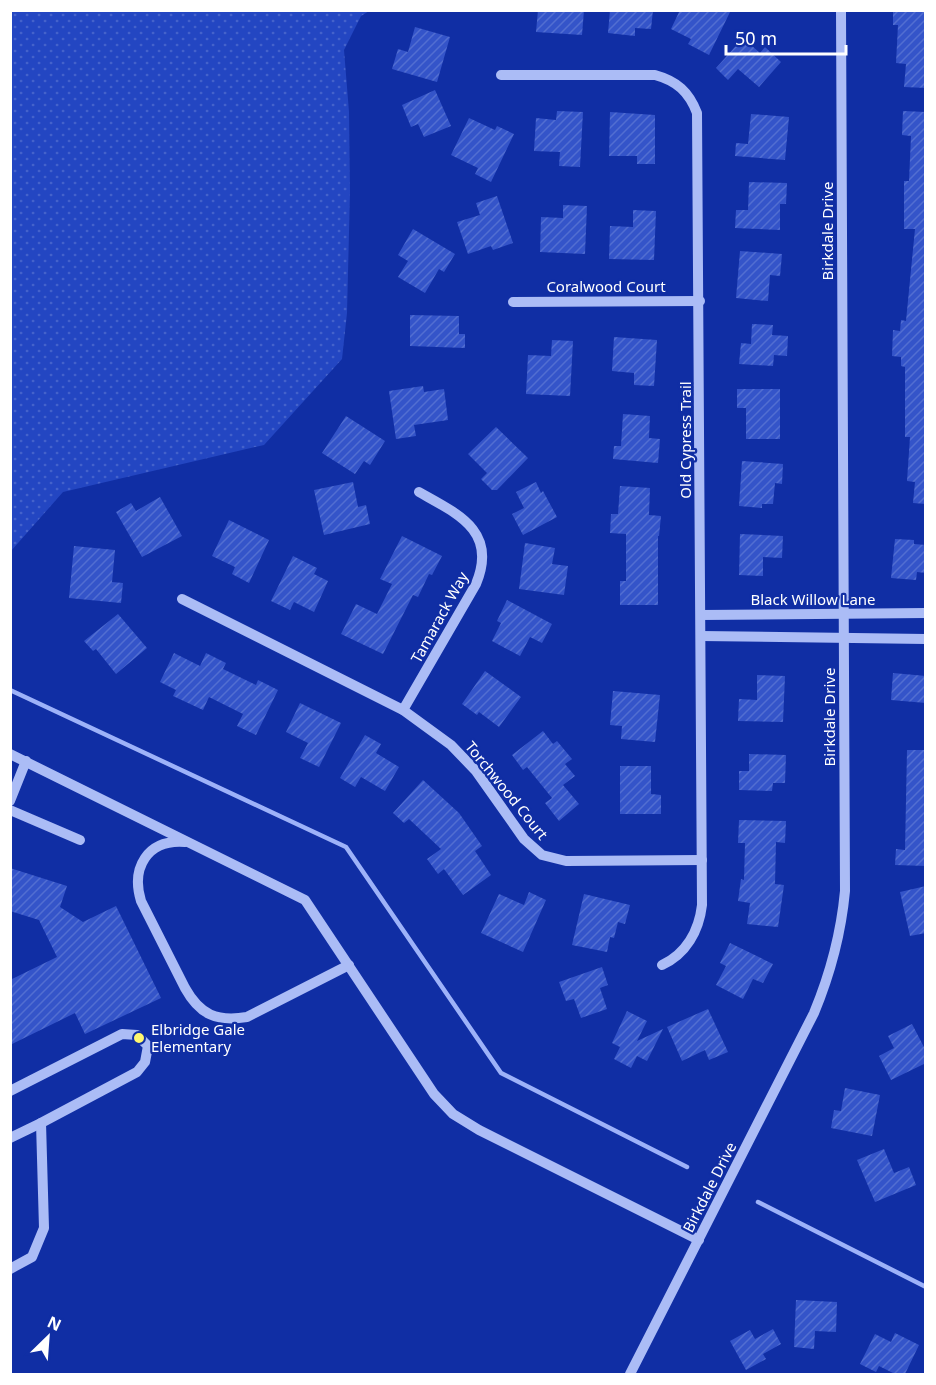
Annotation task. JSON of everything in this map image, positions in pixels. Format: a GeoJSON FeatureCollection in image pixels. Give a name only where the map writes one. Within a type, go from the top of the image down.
{"type":"FeatureCollection","features":[{"type":"Feature","properties":{"kind":"street","name":"Birkdale Drive"},"geometry":{"type":"LineString","coordinates":[[630,1374],[814,1013],[829,978],[843,916],[845,891],[841,10]]}},
{"type":"Feature","properties":{"kind":"street","name":"Old Cypress Trail"},"geometry":{"type":"LineString","coordinates":[[501,75],[655,75],[666,78],[686,92],[697,113],[699,125],[702,905],[699,923],[691,940],[674,960],[662,965]]}},
{"type":"Feature","properties":{"kind":"street","name":"Coralwood Court"},"geometry":{"type":"LineString","coordinates":[[513,302],[699,301]]}},
{"type":"Feature","properties":{"kind":"street","name":"Tamarack Way"},"geometry":{"type":"LineString","coordinates":[[403,710],[476,584],[483,561],[478,537],[464,518],[419,492]]}},
{"type":"Feature","properties":{"kind":"street","name":"Torchwood Court"},"geometry":{"type":"LineString","coordinates":[[182,599],[403,710],[451,745],[476,771],[524,839],[542,855],[566,861],[702,860]]}},
{"type":"Feature","properties":{"kind":"street","name":"Black Willow Lane"},"geometry":{"type":"LineString","coordinates":[[701,615],[926,613]]}},
{"type":"Feature","properties":{"kind":"street"},"geometry":{"type":"LineString","coordinates":[[701,636],[926,639]]}},
{"type":"Feature","properties":{"kind":"street"},"geometry":{"type":"LineString","coordinates":[[10,754],[305,900],[434,1094],[453,1113],[479,1130],[699,1239]]}},
{"type":"Feature","properties":{"kind":"street"},"geometry":{"type":"LineString","coordinates":[[10,801],[26,761]]}},
{"type":"Feature","properties":{"kind":"street"},"geometry":{"type":"LineString","coordinates":[[10,810],[80,840]]}},
{"type":"Feature","properties":{"kind":"street"},"geometry":{"type":"LineString","coordinates":[[188,842],[175,841],[161,844],[150,852],[142,862],[137,875],[137,889],[141,902],[185,988],[193,1001],[204,1011],[225,1019],[248,1017],[349,965]]}},
{"type":"Feature","properties":{"kind":"street"},"geometry":{"type":"LineString","coordinates":[[10,1091],[122,1034],[136,1035],[148,1046],[145,1062],[137,1072],[10,1138]]}},
{"type":"Feature","properties":{"kind":"street"},"geometry":{"type":"LineString","coordinates":[[10,1269],[32,1257],[44,1228],[41,1123]]}},
{"type":"Feature","properties":{"kind":"shaded area"},"geometry":{"type":"Polygon","coordinates":[[[11,10],[369,11],[361,16],[344,50],[349,112],[350,192],[347,313],[342,359],[264,445],[63,492],[11,551],[11,10]]]}},
{"type":"Feature","properties":{"kind":"building"},"geometry":{"type":"Polygon","coordinates":[[[538,10],[584,10],[582,35],[536,32],[538,10]]]}},
{"type":"Feature","properties":{"kind":"building"},"geometry":{"type":"Polygon","coordinates":[[[610,10],[653,10],[651,29],[635,28],[635,36],[608,33],[610,10]]]}},
{"type":"Feature","properties":{"kind":"building"},"geometry":{"type":"Polygon","coordinates":[[[680,10],[731,10],[709,55],[688,44],[691,39],[671,29],[680,10]]]}},
{"type":"Feature","properties":{"kind":"building"},"geometry":{"type":"Polygon","coordinates":[[[893,10],[926,10],[926,88],[904,87],[906,64],[896,63],[898,25],[893,25],[893,10]]]}},
{"type":"Feature","properties":{"kind":"building"},"geometry":{"type":"Polygon","coordinates":[[[415,27],[450,37],[437,82],[392,69],[398,49],[408,52],[415,27]]]}},
{"type":"Feature","properties":{"kind":"building"},"geometry":{"type":"Polygon","coordinates":[[[743,38],[760,53],[765,47],[781,62],[759,87],[738,69],[728,80],[716,68],[743,38]]]}},
{"type":"Feature","properties":{"kind":"building"},"geometry":{"type":"Polygon","coordinates":[[[435,90],[451,126],[424,137],[418,124],[411,127],[402,105],[435,90]]]}},
{"type":"Feature","properties":{"kind":"building"},"geometry":{"type":"Polygon","coordinates":[[[557,111],[583,112],[580,167],[559,166],[560,152],[534,151],[536,118],[556,120],[557,111]]]}},
{"type":"Feature","properties":{"kind":"building"},"geometry":{"type":"Polygon","coordinates":[[[903,111],[926,112],[926,504],[913,503],[915,482],[907,481],[910,437],[905,437],[905,367],[901,366],[901,357],[892,356],[893,330],[900,331],[901,320],[906,321],[915,229],[904,229],[904,181],[909,181],[911,136],[902,135],[903,111]]]}},
{"type":"Feature","properties":{"kind":"building"},"geometry":{"type":"Polygon","coordinates":[[[610,112],[655,115],[655,164],[637,164],[637,156],[609,156],[610,112]]]}},
{"type":"Feature","properties":{"kind":"building"},"geometry":{"type":"Polygon","coordinates":[[[751,114],[789,117],[785,160],[735,156],[736,143],[748,144],[751,114]]]}},
{"type":"Feature","properties":{"kind":"building"},"geometry":{"type":"Polygon","coordinates":[[[469,118],[495,130],[497,126],[514,134],[491,182],[475,174],[478,168],[451,155],[469,118]]]}},
{"type":"Feature","properties":{"kind":"building"},"geometry":{"type":"Polygon","coordinates":[[[749,182],[787,183],[786,204],[780,204],[780,230],[735,228],[736,210],[748,210],[749,182]]]}},
{"type":"Feature","properties":{"kind":"building"},"geometry":{"type":"Polygon","coordinates":[[[497,196],[513,243],[493,250],[491,246],[468,254],[457,222],[480,215],[476,203],[497,196]]]}},
{"type":"Feature","properties":{"kind":"building"},"geometry":{"type":"Polygon","coordinates":[[[563,205],[587,206],[585,254],[540,252],[541,217],[563,218],[563,205]]]}},
{"type":"Feature","properties":{"kind":"building"},"geometry":{"type":"Polygon","coordinates":[[[633,210],[656,211],[654,260],[609,259],[610,226],[633,227],[633,210]]]}},
{"type":"Feature","properties":{"kind":"building"},"geometry":{"type":"Polygon","coordinates":[[[413,229],[455,254],[444,272],[439,269],[425,293],[398,277],[408,261],[398,255],[413,229]]]}},
{"type":"Feature","properties":{"kind":"building"},"geometry":{"type":"Polygon","coordinates":[[[740,251],[782,254],[780,276],[770,275],[768,301],[736,298],[740,251]]]}},
{"type":"Feature","properties":{"kind":"building"},"geometry":{"type":"Polygon","coordinates":[[[410,315],[459,316],[459,334],[465,334],[465,348],[410,346],[410,315]]]}},
{"type":"Feature","properties":{"kind":"building"},"geometry":{"type":"Polygon","coordinates":[[[752,324],[773,325],[772,335],[788,336],[787,356],[774,355],[773,366],[739,364],[741,343],[751,344],[752,324]]]}},
{"type":"Feature","properties":{"kind":"building"},"geometry":{"type":"Polygon","coordinates":[[[614,337],[657,340],[654,386],[634,385],[634,373],[612,371],[614,337]]]}},
{"type":"Feature","properties":{"kind":"building"},"geometry":{"type":"Polygon","coordinates":[[[552,340],[573,341],[570,396],[526,394],[528,355],[551,356],[552,340]]]}},
{"type":"Feature","properties":{"kind":"building"},"geometry":{"type":"Polygon","coordinates":[[[423,386],[424,392],[444,389],[448,420],[414,425],[416,436],[396,439],[389,391],[423,386]]]}},
{"type":"Feature","properties":{"kind":"building"},"geometry":{"type":"Polygon","coordinates":[[[737,389],[780,389],[780,439],[746,439],[746,408],[737,408],[737,389]]]}},
{"type":"Feature","properties":{"kind":"building"},"geometry":{"type":"Polygon","coordinates":[[[623,414],[650,416],[649,438],[660,439],[658,463],[613,459],[614,446],[621,446],[623,414]]]}},
{"type":"Feature","properties":{"kind":"building"},"geometry":{"type":"Polygon","coordinates":[[[346,416],[385,441],[370,465],[364,461],[355,474],[322,453],[346,416]]]}},
{"type":"Feature","properties":{"kind":"building"},"geometry":{"type":"Polygon","coordinates":[[[496,427],[528,458],[497,490],[492,490],[481,479],[487,473],[468,454],[496,427]]]}},
{"type":"Feature","properties":{"kind":"building"},"geometry":{"type":"Polygon","coordinates":[[[742,461],[783,464],[782,484],[775,483],[773,504],[762,504],[762,508],[739,506],[742,461]]]}},
{"type":"Feature","properties":{"kind":"building"},"geometry":{"type":"Polygon","coordinates":[[[353,482],[358,507],[366,505],[370,524],[324,535],[314,490],[353,482]]]}},
{"type":"Feature","properties":{"kind":"building"},"geometry":{"type":"Polygon","coordinates":[[[536,482],[557,517],[523,535],[512,514],[524,508],[516,492],[536,482]]]}},
{"type":"Feature","properties":{"kind":"building"},"geometry":{"type":"Polygon","coordinates":[[[620,486],[650,488],[649,515],[661,516],[658,536],[658,605],[620,605],[620,581],[626,581],[626,534],[610,533],[611,514],[618,514],[620,486]]]}},
{"type":"Feature","properties":{"kind":"building"},"geometry":{"type":"Polygon","coordinates":[[[160,497],[182,536],[142,557],[116,512],[131,503],[136,511],[160,497]]]}},
{"type":"Feature","properties":{"kind":"building"},"geometry":{"type":"Polygon","coordinates":[[[229,520],[269,540],[249,583],[232,574],[235,567],[212,556],[229,520]]]}},
{"type":"Feature","properties":{"kind":"building"},"geometry":{"type":"Polygon","coordinates":[[[740,534],[783,536],[782,558],[763,557],[763,576],[739,575],[740,534]]]}},
{"type":"Feature","properties":{"kind":"building"},"geometry":{"type":"Polygon","coordinates":[[[402,536],[442,556],[432,575],[429,574],[418,597],[413,595],[383,654],[341,634],[356,604],[377,614],[392,584],[380,579],[402,536]]]}},
{"type":"Feature","properties":{"kind":"building"},"geometry":{"type":"Polygon","coordinates":[[[895,539],[914,540],[914,544],[926,545],[926,573],[917,572],[916,580],[891,578],[895,539]]]}},
{"type":"Feature","properties":{"kind":"building"},"geometry":{"type":"Polygon","coordinates":[[[525,543],[555,548],[552,564],[568,566],[564,595],[519,589],[525,543]]]}},
{"type":"Feature","properties":{"kind":"building"},"geometry":{"type":"Polygon","coordinates":[[[74,546],[115,550],[112,582],[123,583],[121,603],[69,598],[74,546]]]}},
{"type":"Feature","properties":{"kind":"building"},"geometry":{"type":"Polygon","coordinates":[[[293,556],[317,568],[314,574],[328,581],[314,612],[294,602],[290,610],[271,601],[293,556]]]}},
{"type":"Feature","properties":{"kind":"building"},"geometry":{"type":"Polygon","coordinates":[[[507,600],[552,624],[542,643],[530,637],[520,656],[492,641],[501,623],[497,621],[507,600]]]}},
{"type":"Feature","properties":{"kind":"building"},"geometry":{"type":"Polygon","coordinates":[[[118,614],[147,648],[116,674],[96,649],[93,651],[84,641],[118,614]]]}},
{"type":"Feature","properties":{"kind":"building"},"geometry":{"type":"Polygon","coordinates":[[[174,653],[200,666],[206,653],[226,663],[223,669],[256,685],[258,680],[278,690],[256,735],[237,726],[243,714],[209,697],[203,710],[173,696],[176,690],[160,682],[174,653]]]}},
{"type":"Feature","properties":{"kind":"building"},"geometry":{"type":"Polygon","coordinates":[[[485,671],[521,697],[499,727],[479,712],[477,715],[462,704],[485,671]]]}},
{"type":"Feature","properties":{"kind":"building"},"geometry":{"type":"Polygon","coordinates":[[[893,673],[926,676],[926,703],[891,700],[893,673]]]}},
{"type":"Feature","properties":{"kind":"building"},"geometry":{"type":"Polygon","coordinates":[[[757,675],[785,676],[783,722],[738,721],[739,699],[757,700],[757,675]]]}},
{"type":"Feature","properties":{"kind":"building"},"geometry":{"type":"Polygon","coordinates":[[[613,691],[660,695],[655,742],[621,739],[622,726],[610,725],[613,691]]]}},
{"type":"Feature","properties":{"kind":"building"},"geometry":{"type":"Polygon","coordinates":[[[300,703],[341,723],[319,767],[300,758],[308,743],[286,732],[300,703]]]}},
{"type":"Feature","properties":{"kind":"building"},"geometry":{"type":"Polygon","coordinates":[[[543,731],[553,744],[557,741],[572,759],[565,764],[575,776],[563,785],[579,804],[559,821],[545,803],[552,798],[527,767],[523,770],[512,755],[543,731]]]}},
{"type":"Feature","properties":{"kind":"building"},"geometry":{"type":"Polygon","coordinates":[[[365,735],[381,744],[376,753],[399,767],[385,791],[361,777],[355,787],[340,778],[365,735]]]}},
{"type":"Feature","properties":{"kind":"building"},"geometry":{"type":"Polygon","coordinates":[[[907,750],[926,750],[926,866],[895,865],[896,849],[905,850],[907,750]]]}},
{"type":"Feature","properties":{"kind":"building"},"geometry":{"type":"Polygon","coordinates":[[[749,754],[786,755],[785,783],[773,783],[772,791],[739,790],[739,771],[749,771],[749,754]]]}},
{"type":"Feature","properties":{"kind":"building"},"geometry":{"type":"Polygon","coordinates":[[[620,766],[651,766],[651,794],[661,795],[661,814],[620,814],[620,766]]]}},
{"type":"Feature","properties":{"kind":"building"},"geometry":{"type":"Polygon","coordinates":[[[423,780],[459,813],[482,846],[475,851],[491,875],[463,895],[444,869],[438,874],[427,859],[441,849],[409,819],[404,823],[393,813],[423,780]]]}},
{"type":"Feature","properties":{"kind":"building"},"geometry":{"type":"Polygon","coordinates":[[[739,820],[786,821],[785,843],[776,842],[775,884],[784,885],[778,927],[747,924],[750,903],[738,901],[741,879],[744,880],[745,843],[738,843],[739,820]]]}},
{"type":"Feature","properties":{"kind":"building"},"geometry":{"type":"Polygon","coordinates":[[[10,868],[67,886],[60,907],[83,922],[116,906],[161,998],[85,1034],[75,1013],[10,1045],[10,980],[57,957],[39,920],[10,911],[10,868]]]}},
{"type":"Feature","properties":{"kind":"building"},"geometry":{"type":"Polygon","coordinates":[[[926,886],[926,933],[910,936],[900,892],[926,886]]]}},
{"type":"Feature","properties":{"kind":"building"},"geometry":{"type":"Polygon","coordinates":[[[529,892],[546,900],[523,952],[481,933],[499,894],[524,905],[529,892]]]}},
{"type":"Feature","properties":{"kind":"building"},"geometry":{"type":"Polygon","coordinates":[[[584,894],[630,905],[625,924],[618,922],[614,938],[610,937],[607,952],[572,945],[584,894]]]}},
{"type":"Feature","properties":{"kind":"building"},"geometry":{"type":"Polygon","coordinates":[[[730,943],[773,964],[763,983],[753,979],[743,999],[716,985],[726,966],[720,963],[730,943]]]}},
{"type":"Feature","properties":{"kind":"building"},"geometry":{"type":"Polygon","coordinates":[[[602,967],[608,985],[600,988],[607,1009],[581,1018],[574,999],[566,1001],[559,982],[602,967]]]}},
{"type":"Feature","properties":{"kind":"building"},"geometry":{"type":"Polygon","coordinates":[[[708,1009],[728,1052],[709,1060],[705,1050],[682,1061],[667,1027],[708,1009]]]}},
{"type":"Feature","properties":{"kind":"building"},"geometry":{"type":"Polygon","coordinates":[[[627,1011],[647,1021],[637,1041],[663,1029],[647,1061],[637,1056],[631,1068],[614,1059],[620,1047],[612,1043],[627,1011]]]}},
{"type":"Feature","properties":{"kind":"building"},"geometry":{"type":"Polygon","coordinates":[[[912,1024],[926,1051],[926,1063],[891,1080],[879,1056],[894,1048],[888,1036],[912,1024]]]}},
{"type":"Feature","properties":{"kind":"building"},"geometry":{"type":"Polygon","coordinates":[[[845,1088],[880,1095],[872,1136],[831,1128],[834,1110],[841,1111],[845,1088]]]}},
{"type":"Feature","properties":{"kind":"building"},"geometry":{"type":"Polygon","coordinates":[[[884,1149],[894,1173],[909,1167],[916,1185],[875,1202],[857,1160],[884,1149]]]}},
{"type":"Feature","properties":{"kind":"building"},"geometry":{"type":"Polygon","coordinates":[[[796,1300],[837,1302],[836,1332],[815,1331],[814,1349],[794,1347],[796,1300]]]}},
{"type":"Feature","properties":{"kind":"building"},"geometry":{"type":"Polygon","coordinates":[[[773,1329],[781,1344],[763,1354],[766,1359],[746,1370],[730,1341],[750,1330],[755,1339],[773,1329]]]}},
{"type":"Feature","properties":{"kind":"building"},"geometry":{"type":"Polygon","coordinates":[[[895,1333],[919,1345],[905,1374],[895,1374],[879,1366],[876,1372],[860,1364],[875,1334],[891,1342],[895,1333]]]}},
{"type":"Feature","properties":{"kind":"waterway"},"geometry":{"type":"LineString","coordinates":[[10,690],[346,847],[501,1073],[687,1167]]}},
{"type":"Feature","properties":{"kind":"waterway"},"geometry":{"type":"LineString","coordinates":[[758,1202],[926,1287]]}},
{"type":"Feature","properties":{"kind":"place","name":"Elbridge Gale Elementary"},"geometry":{"type":"Point","coordinates":[139,1038]}}]}
